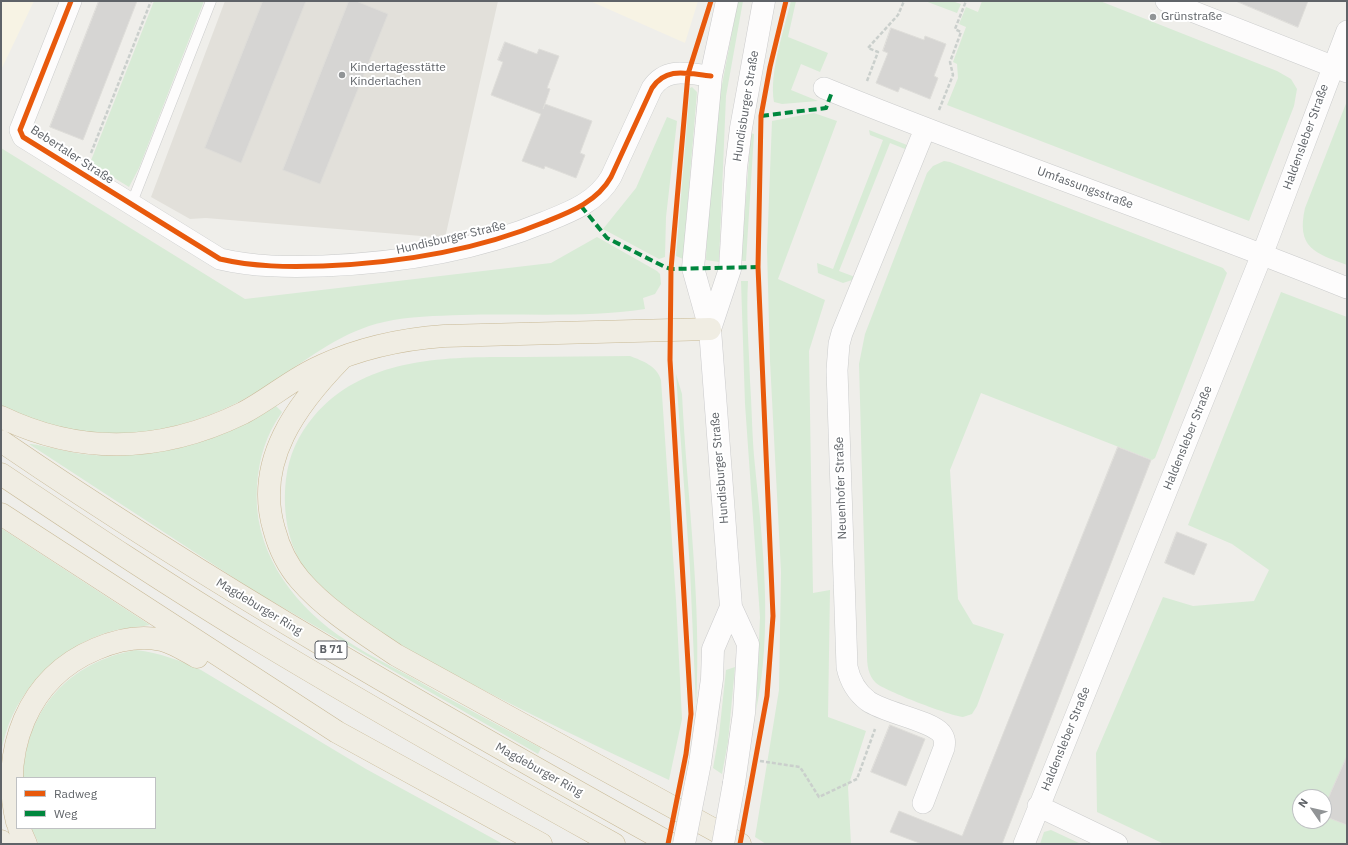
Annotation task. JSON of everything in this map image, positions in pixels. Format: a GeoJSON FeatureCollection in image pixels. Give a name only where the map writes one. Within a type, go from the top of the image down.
{"type":"FeatureCollection","features":[{"type":"Feature","properties":{"kind":"highway"},"geometry":{"type":"LineString","coordinates":[[1,417],[36,432],[72,441],[108,446],[132,445],[157,441],[198,431],[244,412],[312,371],[342,358],[391,343],[444,336],[710,329]]}},
{"type":"Feature","properties":{"kind":"highway"},"geometry":{"type":"LineString","coordinates":[[342,358],[322,379],[288,425],[276,450],[270,471],[269,494],[273,524],[280,548],[300,580],[343,619],[396,654],[740,844]]}},
{"type":"Feature","properties":{"kind":"highway","name":"Magdeburger Ring"},"geometry":{"type":"LineString","coordinates":[[1,441],[95,504],[272,616],[474,734],[671,844]]}},
{"type":"Feature","properties":{"kind":"highway","name":"B 71"},"geometry":{"type":"LineString","coordinates":[[1,474],[124,556],[254,638],[448,752],[614,844]]}},
{"type":"Feature","properties":{"kind":"highway"},"geometry":{"type":"LineString","coordinates":[[1,514],[337,732],[541,844]]}},
{"type":"Feature","properties":{"kind":"highway"},"geometry":{"type":"LineString","coordinates":[[16,818],[10,795],[9,772],[18,732],[25,715],[40,690],[54,674],[70,662],[92,651],[120,640],[151,638],[163,640],[177,646],[221,671],[250,676]]}},
{"type":"Feature","properties":{"kind":"highway"},"geometry":{"type":"LineString","coordinates":[[19,829],[26,844]]}},
{"type":"Feature","properties":{"kind":"main road","name":"Hundisburger Straße"},"geometry":{"type":"LineString","coordinates":[[723,844],[734,783],[744,713],[748,644],[730,607],[710,329],[693,268],[711,76],[727,1]]}},
{"type":"Feature","properties":{"kind":"main road","name":"Hundisburger Straße"},"geometry":{"type":"LineString","coordinates":[[710,329],[730,269],[736,168],[741,128],[764,1]]}},
{"type":"Feature","properties":{"kind":"main road","name":"Hundisburger Straße"},"geometry":{"type":"LineString","coordinates":[[684,844],[700,763],[711,686],[713,649],[730,607]]}},
{"type":"Feature","properties":{"kind":"street","name":"Bebertaler Straße"},"geometry":{"type":"LineString","coordinates":[[71,1],[20,130],[23,137],[131,205]]}},
{"type":"Feature","properties":{"kind":"street"},"geometry":{"type":"LineString","coordinates":[[1166,1],[1340,69]]}},
{"type":"Feature","properties":{"kind":"street","name":"Haldensleber Straße"},"geometry":{"type":"LineString","coordinates":[[1024,844],[1038,806],[1263,254],[1340,69],[1347,31]]}},
{"type":"Feature","properties":{"kind":"street","name":"Hundisburger Straße"},"geometry":{"type":"LineString","coordinates":[[131,205],[220,259],[239,264],[293,266],[366,264],[396,261],[453,250],[534,227],[570,212],[592,199],[604,188],[611,177],[652,88],[658,80],[666,75],[675,73],[711,76]]}},
{"type":"Feature","properties":{"kind":"street","name":"Umfassungsstraße"},"geometry":{"type":"LineString","coordinates":[[824,88],[928,130],[1263,254],[1347,288]]}},
{"type":"Feature","properties":{"kind":"street","name":"Neuenhofer Straße"},"geometry":{"type":"LineString","coordinates":[[923,803],[944,748],[944,737],[933,728],[872,704],[857,691],[850,679],[847,667],[837,356],[842,333],[928,130]]}},
{"type":"Feature","properties":{"kind":"street"},"geometry":{"type":"LineString","coordinates":[[1038,806],[1117,844]]}},
{"type":"Feature","properties":{"kind":"lane"},"geometry":{"type":"LineString","coordinates":[[131,205],[211,1]]}},
{"type":"Feature","properties":{"kind":"path"},"geometry":{"type":"LineString","coordinates":[[83,175],[151,1]]}},
{"type":"Feature","properties":{"kind":"path"},"geometry":{"type":"LineString","coordinates":[[860,102],[878,52],[868,48],[898,15],[904,1]]}},
{"type":"Feature","properties":{"kind":"path"},"geometry":{"type":"LineString","coordinates":[[928,130],[953,75],[950,62],[961,32],[955,30],[966,1]]}},
{"type":"Feature","properties":{"kind":"path"},"geometry":{"type":"LineString","coordinates":[[756,760],[800,767],[819,797],[856,779],[883,708]]}},
{"type":"Feature","properties":{"kind":"shaded area"},"geometry":{"type":"Polygon","coordinates":[[[1,1],[34,1],[1,70],[1,1]]]}},
{"type":"Feature","properties":{"kind":"shaded area"},"geometry":{"type":"Polygon","coordinates":[[[225,1],[498,1],[445,238],[206,218],[190,219],[151,197],[225,1]]]}},
{"type":"Feature","properties":{"kind":"shaded area"},"geometry":{"type":"Polygon","coordinates":[[[590,1],[698,1],[685,43],[590,1]]]}},
{"type":"Feature","properties":{"kind":"green space"},"geometry":{"type":"Polygon","coordinates":[[[154,1],[204,1],[139,168],[129,187],[90,163],[154,1]]]}},
{"type":"Feature","properties":{"kind":"green space"},"geometry":{"type":"Polygon","coordinates":[[[738,1],[743,1],[726,96],[719,262],[706,260],[707,227],[720,95],[738,1]]]}},
{"type":"Feature","properties":{"kind":"green space"},"geometry":{"type":"Polygon","coordinates":[[[791,1],[796,1],[788,37],[828,53],[820,72],[801,64],[791,90],[818,101],[782,104],[774,102],[773,91],[775,65],[791,1]]]}},
{"type":"Feature","properties":{"kind":"green space"},"geometry":{"type":"Polygon","coordinates":[[[925,1],[952,1],[961,4],[957,13],[925,1]]]}},
{"type":"Feature","properties":{"kind":"green space"},"geometry":{"type":"Polygon","coordinates":[[[982,1],[1100,1],[1277,71],[1291,79],[1297,89],[1294,106],[1249,221],[947,105],[958,78],[957,64],[953,62],[966,27],[959,24],[966,7],[978,12],[982,1]]]}},
{"type":"Feature","properties":{"kind":"green space"},"geometry":{"type":"Polygon","coordinates":[[[692,87],[697,92],[683,259],[676,256],[690,88],[692,87]]]}},
{"type":"Feature","properties":{"kind":"green space"},"geometry":{"type":"Polygon","coordinates":[[[1347,101],[1347,265],[1326,257],[1311,247],[1303,232],[1303,221],[1305,208],[1347,101]]]}},
{"type":"Feature","properties":{"kind":"green space"},"geometry":{"type":"Polygon","coordinates":[[[814,113],[837,121],[778,279],[825,300],[809,351],[813,593],[830,590],[828,717],[866,731],[848,787],[851,844],[766,844],[755,837],[779,690],[781,572],[770,361],[767,249],[772,121],[814,113]]]}},
{"type":"Feature","properties":{"kind":"green space"},"geometry":{"type":"Polygon","coordinates":[[[667,117],[677,121],[666,217],[665,257],[659,259],[603,229],[636,188],[667,117]]]}},
{"type":"Feature","properties":{"kind":"green space"},"geometry":{"type":"Polygon","coordinates":[[[869,130],[907,145],[905,149],[890,143],[839,271],[855,277],[855,279],[843,283],[818,273],[817,263],[833,269],[883,140],[870,135],[869,130]]]}},
{"type":"Feature","properties":{"kind":"green space"},"geometry":{"type":"Polygon","coordinates":[[[751,133],[754,134],[746,261],[741,261],[751,133]]]}},
{"type":"Feature","properties":{"kind":"green space"},"geometry":{"type":"Polygon","coordinates":[[[1,148],[245,299],[551,263],[597,237],[657,271],[660,274],[661,284],[655,294],[643,298],[645,309],[622,312],[576,314],[462,315],[423,317],[393,320],[369,326],[355,331],[328,345],[252,395],[199,419],[171,427],[143,432],[114,434],[84,432],[55,427],[1,407],[1,148]]]}},
{"type":"Feature","properties":{"kind":"green space"},"geometry":{"type":"Polygon","coordinates":[[[944,161],[950,162],[1223,268],[1227,273],[1155,458],[1152,460],[981,393],[950,470],[958,599],[973,624],[1004,634],[977,706],[972,714],[963,717],[918,703],[882,687],[871,677],[868,670],[867,658],[859,364],[865,334],[927,173],[933,166],[944,161]]]}},
{"type":"Feature","properties":{"kind":"green space"},"geometry":{"type":"Polygon","coordinates":[[[741,281],[748,281],[747,318],[754,455],[765,588],[764,650],[756,711],[760,617],[745,404],[741,281]]]}},
{"type":"Feature","properties":{"kind":"green space"},"geometry":{"type":"Polygon","coordinates":[[[1281,292],[1347,317],[1347,762],[1345,761],[1332,790],[1292,789],[1292,829],[1332,829],[1332,819],[1347,825],[1347,844],[1164,844],[1097,812],[1096,753],[1163,597],[1193,606],[1254,601],[1269,570],[1232,544],[1188,525],[1281,292]]]}},
{"type":"Feature","properties":{"kind":"green space"},"geometry":{"type":"Polygon","coordinates":[[[630,356],[653,368],[661,380],[676,600],[682,719],[669,780],[480,688],[397,643],[379,631],[328,593],[304,568],[292,544],[286,518],[285,492],[287,470],[295,446],[303,430],[314,416],[335,396],[358,381],[384,371],[411,364],[439,360],[496,357],[630,356]]]}},
{"type":"Feature","properties":{"kind":"green space"},"geometry":{"type":"Polygon","coordinates":[[[676,374],[682,394],[696,589],[696,706],[690,569],[676,374]]]}},
{"type":"Feature","properties":{"kind":"green space"},"geometry":{"type":"Polygon","coordinates":[[[276,406],[282,412],[276,421],[264,447],[257,485],[257,508],[261,530],[268,550],[277,570],[290,589],[304,606],[320,621],[347,641],[541,748],[538,754],[254,591],[29,444],[82,454],[108,456],[158,452],[183,447],[231,431],[276,406]]]}},
{"type":"Feature","properties":{"kind":"green space"},"geometry":{"type":"Polygon","coordinates":[[[1,528],[150,625],[118,630],[100,635],[81,643],[48,667],[34,681],[22,698],[5,734],[1,754],[1,528]]]}},
{"type":"Feature","properties":{"kind":"green space"},"geometry":{"type":"Polygon","coordinates":[[[136,650],[169,657],[201,670],[366,769],[503,844],[39,844],[32,829],[156,829],[156,777],[23,777],[26,753],[32,731],[42,710],[56,693],[72,678],[90,665],[112,656],[136,650]]]}},
{"type":"Feature","properties":{"kind":"green space"},"geometry":{"type":"Polygon","coordinates":[[[735,667],[728,742],[722,774],[713,768],[719,735],[726,670],[735,667]]]}},
{"type":"Feature","properties":{"kind":"green space"},"geometry":{"type":"Polygon","coordinates":[[[1051,830],[1081,844],[1040,844],[1044,832],[1051,830]]]}},
{"type":"Feature","properties":{"kind":"building"},"geometry":{"type":"Polygon","coordinates":[[[99,1],[137,1],[83,140],[50,127],[99,1]]]}},
{"type":"Feature","properties":{"kind":"building"},"geometry":{"type":"Polygon","coordinates":[[[263,1],[306,1],[241,163],[205,148],[263,1]]]}},
{"type":"Feature","properties":{"kind":"building"},"geometry":{"type":"Polygon","coordinates":[[[349,1],[356,1],[388,14],[320,184],[283,170],[349,1]]]}},
{"type":"Feature","properties":{"kind":"building"},"geometry":{"type":"Polygon","coordinates":[[[1236,1],[1308,1],[1298,27],[1236,1]]]}},
{"type":"Feature","properties":{"kind":"building"},"geometry":{"type":"Polygon","coordinates":[[[891,28],[924,40],[925,36],[946,44],[934,76],[938,78],[930,99],[900,87],[898,92],[876,83],[888,53],[883,51],[891,28]]]}},
{"type":"Feature","properties":{"kind":"building"},"geometry":{"type":"Polygon","coordinates":[[[505,42],[537,54],[539,49],[559,56],[547,88],[550,89],[543,109],[545,104],[592,121],[580,153],[585,155],[576,178],[545,166],[544,169],[522,161],[541,114],[491,95],[503,62],[498,60],[505,42]]]}},
{"type":"Feature","properties":{"kind":"building"},"geometry":{"type":"Polygon","coordinates":[[[1118,447],[1151,460],[1002,844],[922,844],[890,832],[899,811],[962,836],[1118,447]]]}},
{"type":"Feature","properties":{"kind":"building"},"geometry":{"type":"Polygon","coordinates":[[[1177,532],[1207,544],[1194,575],[1165,563],[1177,532]]]}},
{"type":"Feature","properties":{"kind":"building"},"geometry":{"type":"Polygon","coordinates":[[[890,725],[925,739],[906,786],[871,772],[890,725]]]}},
{"type":"Feature","properties":{"kind":"building"},"geometry":{"type":"Polygon","coordinates":[[[1347,756],[1347,825],[1332,819],[1332,790],[1347,756]]]}},
{"type":"Feature","properties":{"kind":"marked path"},"geometry":{"type":"LineString","coordinates":[[761,116],[826,108],[832,92]]}},
{"type":"Feature","properties":{"kind":"marked path"},"geometry":{"type":"LineString","coordinates":[[581,206],[607,238],[665,267],[671,269],[758,267]]}},
{"type":"Feature","properties":{"kind":"cycle path"},"geometry":{"type":"LineString","coordinates":[[71,1],[20,130],[23,137],[220,259],[246,264],[323,266],[379,262],[436,254],[491,241],[554,218],[591,200],[605,186],[611,177],[652,88],[658,81],[671,74],[678,73],[711,76]]}},
{"type":"Feature","properties":{"kind":"cycle path"},"geometry":{"type":"LineString","coordinates":[[668,844],[686,754],[691,714],[670,360],[671,269],[688,74],[711,1]]}},
{"type":"Feature","properties":{"kind":"cycle path"},"geometry":{"type":"LineString","coordinates":[[740,844],[767,696],[773,616],[758,267],[761,116],[770,67],[786,1]]}},
{"type":"Feature","properties":{"kind":"place","name":"Grünstraße"},"geometry":{"type":"Point","coordinates":[1153,17]}},
{"type":"Feature","properties":{"kind":"place","name":"Kindertagesstätte Kinderlachen"},"geometry":{"type":"Point","coordinates":[342,75]}}]}
